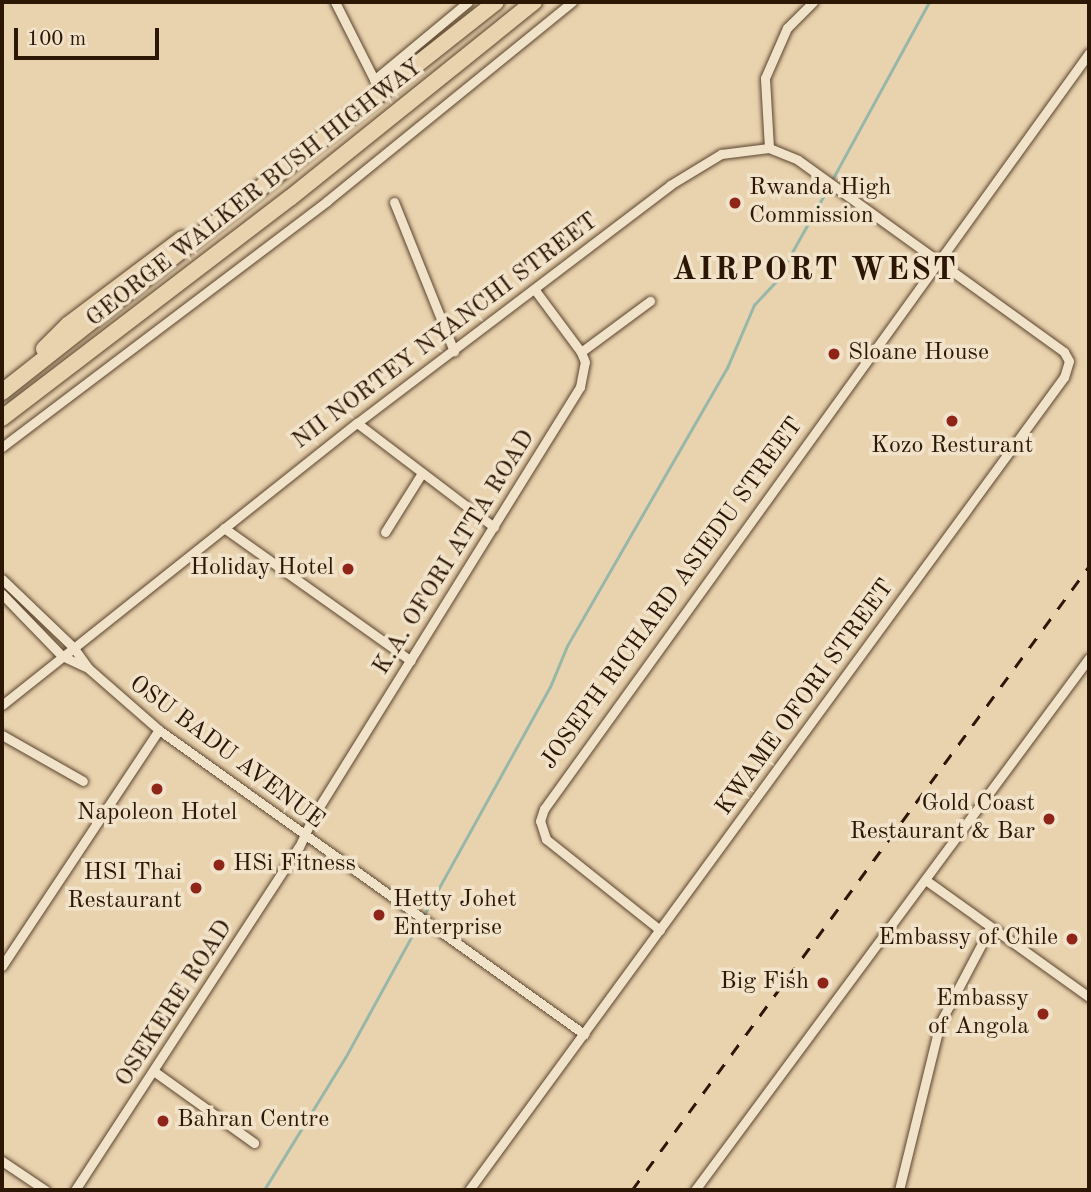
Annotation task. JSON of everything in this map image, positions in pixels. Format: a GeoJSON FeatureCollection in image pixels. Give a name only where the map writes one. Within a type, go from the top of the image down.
{"type":"FeatureCollection","features":[{"type":"Feature","properties":{"kind":"highway","name":"GEORGE WALKER BUSH HIGHWAY"},"geometry":{"type":"LineString","coordinates":[[7,388],[68,325],[182,239],[237,210],[378,87],[496,2]]}},
{"type":"Feature","properties":{"kind":"highway","name":"GEORGE WALKER BUSH HIGHWAY"},"geometry":{"type":"LineString","coordinates":[[2,418],[290,198],[534,2]]}},
{"type":"Feature","properties":{"kind":"street"},"geometry":{"type":"LineString","coordinates":[[335,2],[378,87],[468,2]]}},
{"type":"Feature","properties":{"kind":"street"},"geometry":{"type":"LineString","coordinates":[[2,447],[327,201],[572,2]]}},
{"type":"Feature","properties":{"kind":"street"},"geometry":{"type":"LineString","coordinates":[[813,2],[780,37],[765,78],[769,148],[825,177],[938,258]]}},
{"type":"Feature","properties":{"kind":"street","name":"JOSEPH RICHARD ASIEDU STREET"},"geometry":{"type":"LineString","coordinates":[[660,930],[546,839],[540,821],[544,808],[938,258],[1087,60]]}},
{"type":"Feature","properties":{"kind":"street","name":"NII NORTEY NYANCHI STREET"},"geometry":{"type":"LineString","coordinates":[[2,705],[357,423],[695,167],[730,151],[769,148]]}},
{"type":"Feature","properties":{"kind":"street"},"geometry":{"type":"LineString","coordinates":[[394,202],[454,351]]}},
{"type":"Feature","properties":{"kind":"street","name":"KWAME OFORI STREET"},"geometry":{"type":"LineString","coordinates":[[469,1190],[1067,373],[1064,352],[938,258]]}},
{"type":"Feature","properties":{"kind":"street"},"geometry":{"type":"LineString","coordinates":[[536,290],[581,352],[650,301]]}},
{"type":"Feature","properties":{"kind":"street","name":"K.A. OFORI ATTA ROAD"},"geometry":{"type":"LineString","coordinates":[[304,836],[580,387],[585,362],[581,352]]}},
{"type":"Feature","properties":{"kind":"street"},"geometry":{"type":"LineString","coordinates":[[357,423],[494,527]]}},
{"type":"Feature","properties":{"kind":"street"},"geometry":{"type":"LineString","coordinates":[[385,532],[422,473]]}},
{"type":"Feature","properties":{"kind":"street"},"geometry":{"type":"LineString","coordinates":[[224,528],[411,661]]}},
{"type":"Feature","properties":{"kind":"street","name":"OSU BADU AVENUE"},"geometry":{"type":"LineString","coordinates":[[2,579],[73,647],[88,668],[159,730],[584,1034]]}},
{"type":"Feature","properties":{"kind":"street","name":"OSU BADU AVENUE"},"geometry":{"type":"LineString","coordinates":[[2,594],[62,656],[88,668]]}},
{"type":"Feature","properties":{"kind":"street"},"geometry":{"type":"LineString","coordinates":[[695,1190],[927,881],[1089,658]]}},
{"type":"Feature","properties":{"kind":"street"},"geometry":{"type":"LineString","coordinates":[[2,966],[159,730]]}},
{"type":"Feature","properties":{"kind":"street"},"geometry":{"type":"LineString","coordinates":[[2,735],[83,781]]}},
{"type":"Feature","properties":{"kind":"street","name":"OSEKERE ROAD"},"geometry":{"type":"LineString","coordinates":[[75,1190],[155,1072],[304,836]]}},
{"type":"Feature","properties":{"kind":"street"},"geometry":{"type":"LineString","coordinates":[[927,881],[1089,997]]}},
{"type":"Feature","properties":{"kind":"street"},"geometry":{"type":"LineString","coordinates":[[900,1190],[940,1023],[965,967],[990,928]]}},
{"type":"Feature","properties":{"kind":"street"},"geometry":{"type":"LineString","coordinates":[[155,1072],[254,1143]]}},
{"type":"Feature","properties":{"kind":"street"},"geometry":{"type":"LineString","coordinates":[[2,1161],[45,1190]]}},
{"type":"Feature","properties":{"kind":"waterway"},"geometry":{"type":"LineString","coordinates":[[832,180],[929,2]]}},
{"type":"Feature","properties":{"kind":"waterway"},"geometry":{"type":"LineString","coordinates":[[424,915],[550,687],[567,646],[727,368],[754,305],[776,281],[829,186]]}},
{"type":"Feature","properties":{"kind":"waterway"},"geometry":{"type":"LineString","coordinates":[[264,1190],[345,1058],[420,921]]}},
{"type":"Feature","properties":{"kind":"railway"},"geometry":{"type":"LineString","coordinates":[[632,1190],[1089,566]]}},
{"type":"Feature","properties":{"kind":"place","name":"Rwanda High Commission"},"geometry":{"type":"Point","coordinates":[735,203]}},
{"type":"Feature","properties":{"kind":"place","name":"Sloane House"},"geometry":{"type":"Point","coordinates":[834,354]}},
{"type":"Feature","properties":{"kind":"place","name":"Kozo Resturant"},"geometry":{"type":"Point","coordinates":[952,421]}},
{"type":"Feature","properties":{"kind":"place","name":"Holiday Hotel"},"geometry":{"type":"Point","coordinates":[348,569]}},
{"type":"Feature","properties":{"kind":"place","name":"Napoleon Hotel"},"geometry":{"type":"Point","coordinates":[157,789]}},
{"type":"Feature","properties":{"kind":"place","name":"Gold Coast Restaurant & Bar"},"geometry":{"type":"Point","coordinates":[1049,819]}},
{"type":"Feature","properties":{"kind":"place","name":"HSi Fitness"},"geometry":{"type":"Point","coordinates":[219,865]}},
{"type":"Feature","properties":{"kind":"place","name":"HSI Thai Restaurant"},"geometry":{"type":"Point","coordinates":[196,888]}},
{"type":"Feature","properties":{"kind":"place","name":"Hetty Johet Enterprise"},"geometry":{"type":"Point","coordinates":[379,915]}},
{"type":"Feature","properties":{"kind":"place","name":"Embassy of Chile"},"geometry":{"type":"Point","coordinates":[1072,939]}},
{"type":"Feature","properties":{"kind":"place","name":"Big Fish"},"geometry":{"type":"Point","coordinates":[823,983]}},
{"type":"Feature","properties":{"kind":"place","name":"Embassy of Angola"},"geometry":{"type":"Point","coordinates":[1043,1014]}},
{"type":"Feature","properties":{"kind":"place","name":"Bahran Centre"},"geometry":{"type":"Point","coordinates":[163,1121]}},
{"type":"Feature","properties":{"kind":"district","name":"AIRPORT WEST"},"geometry":{"type":"Point","coordinates":[815,271]}}]}
